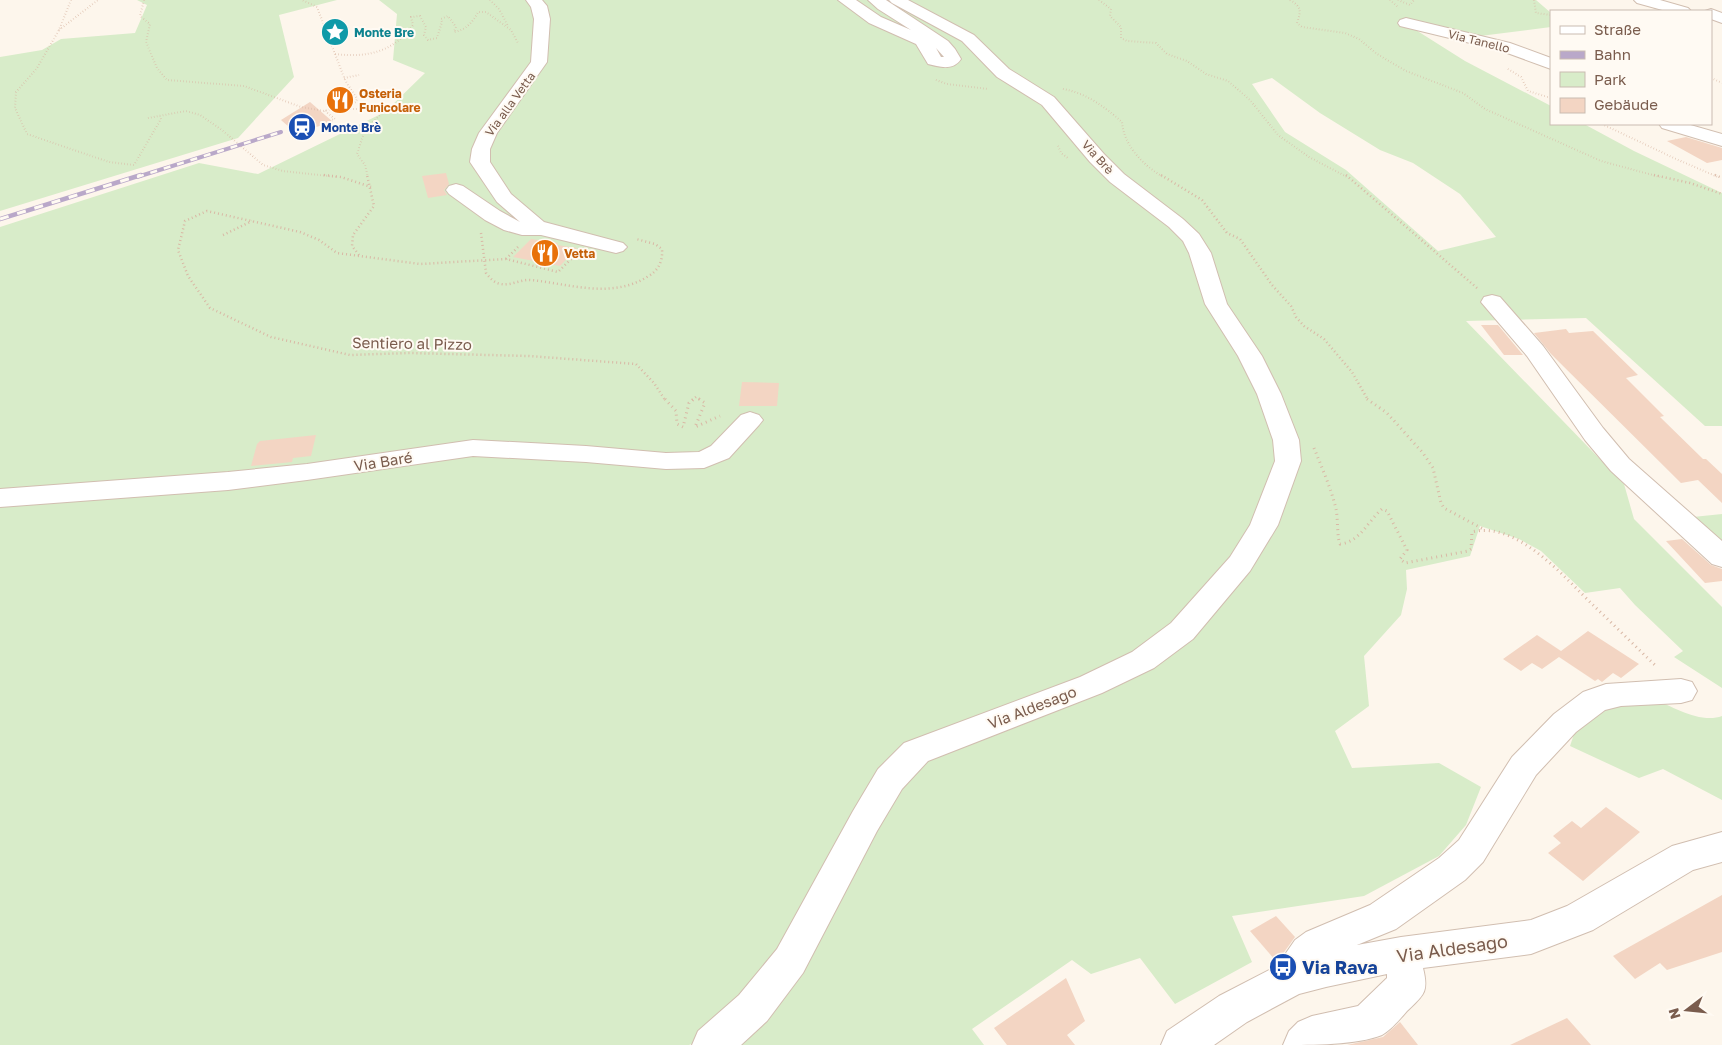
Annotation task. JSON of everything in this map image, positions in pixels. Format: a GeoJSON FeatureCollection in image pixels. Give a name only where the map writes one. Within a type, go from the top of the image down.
{"type":"FeatureCollection","features":[{"type":"Feature","properties":{"kind":"street","name":"Via alla Vetta"},"geometry":{"type":"LineString","coordinates":[[534,0],[539,6],[542,19],[540,62],[488,133],[480,156],[480,162],[504,198],[514,208],[542,228],[616,247]]}},
{"type":"Feature","properties":{"kind":"street"},"geometry":{"type":"LineString","coordinates":[[846,0],[875,20],[922,41],[935,61],[948,62],[954,58],[925,32],[891,12],[876,0]]}},
{"type":"Feature","properties":{"kind":"street","name":"Via Brè"},"geometry":{"type":"LineString","coordinates":[[897,0],[968,38],[1011,78],[1042,96],[1057,110],[1117,178],[1176,223],[1192,238],[1200,253],[1216,304],[1250,356]]}},
{"type":"Feature","properties":{"kind":"street"},"geometry":{"type":"LineString","coordinates":[[1642,0],[1679,10]]}},
{"type":"Feature","properties":{"kind":"street"},"geometry":{"type":"LineString","coordinates":[[1676,0],[1701,10]]}},
{"type":"Feature","properties":{"kind":"street","name":"Via Tanello"},"geometry":{"type":"LineString","coordinates":[[1406,23],[1504,46],[1550,64]]}},
{"type":"Feature","properties":{"kind":"street"},"geometry":{"type":"LineString","coordinates":[[1671,125],[1722,140]]}},
{"type":"Feature","properties":{"kind":"street"},"geometry":{"type":"LineString","coordinates":[[456,190],[470,198],[489,215],[503,222],[525,229],[542,228]]}},
{"type":"Feature","properties":{"kind":"street"},"geometry":{"type":"LineString","coordinates":[[1492,302],[1535,351],[1594,434],[1620,465],[1722,557]]}},
{"type":"Feature","properties":{"kind":"street","name":"Via Aldesago"},"geometry":{"type":"LineString","coordinates":[[712,1045],[754,1008],[790,961],[890,779],[916,752],[1091,685],[1142,660],[1182,631],[1240,564],[1264,526],[1288,461],[1286,440],[1282,428],[1269,394],[1250,356]]}},
{"type":"Feature","properties":{"kind":"street","name":"Via Baré"},"geometry":{"type":"LineString","coordinates":[[0,498],[228,481],[473,448],[586,454],[666,461],[704,460],[720,452],[738,416]]}},
{"type":"Feature","properties":{"kind":"street"},"geometry":{"type":"LineString","coordinates":[[1291,979],[1308,952],[1319,944],[1383,917],[1452,869],[1465,857],[1480,837],[1524,766],[1565,723],[1582,710],[1606,696],[1681,691]]}},
{"type":"Feature","properties":{"kind":"street","name":"Via Aldesago"},"geometry":{"type":"LineString","coordinates":[[1181,1045],[1233,1009],[1291,979],[1326,968],[1400,954],[1531,937],[1580,918],[1684,857],[1722,848]]}},
{"type":"Feature","properties":{"kind":"street"},"geometry":{"type":"LineString","coordinates":[[1303,1045],[1312,1035],[1369,1022],[1408,984],[1400,954]]}},
{"type":"Feature","properties":{"kind":"path"},"geometry":{"type":"LineString","coordinates":[[70,0],[59,30],[37,68],[16,92],[15,108],[27,134],[109,162],[134,165],[160,116]]}},
{"type":"Feature","properties":{"kind":"path"},"geometry":{"type":"LineString","coordinates":[[59,30],[72,23],[85,9],[98,0]]}},
{"type":"Feature","properties":{"kind":"path"},"geometry":{"type":"LineString","coordinates":[[144,0],[140,16],[150,24],[146,42],[166,80],[244,86],[301,107],[324,111],[356,102],[357,99],[344,78],[317,7],[302,0]]}},
{"type":"Feature","properties":{"kind":"path"},"geometry":{"type":"LineString","coordinates":[[490,0],[499,9],[518,39],[518,48]]}},
{"type":"Feature","properties":{"kind":"path"},"geometry":{"type":"LineString","coordinates":[[1100,0],[1111,9],[1110,16],[1121,27],[1121,38],[1126,41],[1156,43],[1167,54],[1187,61],[1206,74],[1228,81],[1250,100],[1278,135],[1309,157],[1344,174],[1356,183],[1492,302]]}},
{"type":"Feature","properties":{"kind":"path"},"geometry":{"type":"LineString","coordinates":[[1290,0],[1299,5],[1301,10],[1297,23],[1302,27],[1345,33],[1359,39],[1377,54],[1406,71],[1430,79],[1463,94],[1485,109],[1585,154],[1630,170],[1690,182],[1722,194]]}},
{"type":"Feature","properties":{"kind":"path"},"geometry":{"type":"LineString","coordinates":[[1398,0],[1410,5],[1414,0]]}},
{"type":"Feature","properties":{"kind":"path"},"geometry":{"type":"LineString","coordinates":[[1534,0],[1536,13],[1550,16]]}},
{"type":"Feature","properties":{"kind":"path"},"geometry":{"type":"LineString","coordinates":[[335,54],[363,56],[382,51],[395,44],[408,33],[413,25],[411,17],[416,15],[420,16],[426,27],[424,35],[428,40],[437,38],[442,22],[441,19],[448,16],[456,27],[454,32],[460,32],[472,22],[478,12],[491,14],[499,23],[509,27]]}},
{"type":"Feature","properties":{"kind":"path"},"geometry":{"type":"LineString","coordinates":[[935,61],[926,64],[939,70],[939,74],[936,77],[938,83],[986,88],[995,93]]}},
{"type":"Feature","properties":{"kind":"path"},"geometry":{"type":"LineString","coordinates":[[344,78],[359,75]]}},
{"type":"Feature","properties":{"kind":"path"},"geometry":{"type":"LineString","coordinates":[[1057,110],[1070,108],[1069,99],[1062,89],[1068,89],[1094,101],[1122,122],[1123,133],[1130,147],[1147,167],[1202,200],[1227,233],[1240,239],[1272,285],[1291,306],[1296,317],[1304,326],[1324,339],[1352,372],[1368,401],[1386,413],[1423,453],[1433,468],[1441,503],[1444,508],[1484,530],[1516,539],[1529,546],[1546,560],[1681,691]]}},
{"type":"Feature","properties":{"kind":"path"},"geometry":{"type":"LineString","coordinates":[[335,109],[380,109],[382,112],[369,123],[362,134],[357,154],[364,165],[371,187],[374,206],[353,235],[352,246],[359,256]]}},
{"type":"Feature","properties":{"kind":"path"},"geometry":{"type":"LineString","coordinates":[[148,118],[186,111],[200,115],[222,130],[262,165],[283,171],[341,177],[371,187]]}},
{"type":"Feature","properties":{"kind":"path"},"geometry":{"type":"LineString","coordinates":[[324,111],[335,119],[331,120]]}},
{"type":"Feature","properties":{"kind":"path"},"geometry":{"type":"LineString","coordinates":[[1604,125],[1669,155],[1679,162],[1722,178]]}},
{"type":"Feature","properties":{"kind":"path"},"geometry":{"type":"LineString","coordinates":[[1056,141],[1061,154],[1072,161]]}},
{"type":"Feature","properties":{"kind":"path","name":"Sentiero al Pizzo"},"geometry":{"type":"LineString","coordinates":[[562,270],[558,272],[506,259],[420,264],[337,253],[319,240],[300,232],[207,212],[195,215],[185,221],[180,232],[178,250],[188,276],[210,308],[271,337],[350,355],[409,353],[529,356],[636,364],[676,411],[677,424],[683,427],[689,403],[696,398],[705,403],[695,426],[738,416]]}},
{"type":"Feature","properties":{"kind":"path"},"geometry":{"type":"LineString","coordinates":[[222,236],[253,221]]}},
{"type":"Feature","properties":{"kind":"path"},"geometry":{"type":"LineString","coordinates":[[1312,441],[1333,497],[1341,531],[1338,540],[1340,544],[1346,544],[1357,537],[1382,509],[1387,511],[1407,550],[1400,559],[1405,563],[1468,551],[1471,549],[1472,532],[1484,530]]}},
{"type":"Feature","properties":{"kind":"green space"},"geometry":{"type":"Polygon","coordinates":[[[137,0],[337,0],[279,15],[294,77],[238,138],[0,211],[0,57],[42,50],[61,39],[135,33],[147,5],[137,0]]]}},
{"type":"Feature","properties":{"kind":"green space"},"geometry":{"type":"Polygon","coordinates":[[[379,0],[1536,0],[1550,12],[1550,27],[1472,37],[1400,20],[1465,61],[1550,105],[1550,125],[1586,125],[1634,151],[1722,193],[1722,426],[1705,426],[1586,318],[1466,321],[1624,484],[1634,519],[1722,607],[1722,688],[1674,657],[1683,651],[1620,588],[1585,593],[1541,551],[1519,539],[1480,526],[1470,556],[1406,570],[1407,589],[1401,615],[1364,656],[1369,706],[1335,731],[1352,768],[1439,763],[1481,787],[1466,825],[1439,856],[1364,896],[1232,916],[1252,962],[1175,1004],[1140,958],[1091,974],[1072,960],[972,1029],[984,1045],[698,1045],[696,1042],[689,1045],[0,1045],[0,227],[199,163],[258,174],[385,112],[425,73],[393,60],[397,14],[379,0]],[[1272,78],[1252,84],[1285,132],[1346,170],[1438,251],[1496,237],[1460,194],[1413,163],[1380,150],[1320,113],[1272,78]]]}},
{"type":"Feature","properties":{"kind":"green space"},"geometry":{"type":"Polygon","coordinates":[[[1722,514],[1722,543],[1693,517],[1722,514]]]}},
{"type":"Feature","properties":{"kind":"green space"},"geometry":{"type":"Polygon","coordinates":[[[1654,699],[1696,716],[1714,718],[1722,716],[1722,800],[1663,769],[1639,778],[1570,746],[1575,731],[1602,708],[1654,699]]]}},
{"type":"Feature","properties":{"kind":"building"},"geometry":{"type":"Polygon","coordinates":[[[310,102],[333,122],[296,133],[281,120],[310,102]]]}},
{"type":"Feature","properties":{"kind":"building"},"geometry":{"type":"Polygon","coordinates":[[[1686,137],[1722,148],[1722,160],[1707,163],[1667,141],[1686,137]]]}},
{"type":"Feature","properties":{"kind":"building"},"geometry":{"type":"Polygon","coordinates":[[[446,173],[449,184],[444,190],[447,195],[428,198],[422,176],[446,173]]]}},
{"type":"Feature","properties":{"kind":"building","name":"Vetta"},"geometry":{"type":"Polygon","coordinates":[[[531,239],[577,248],[560,266],[513,257],[531,239]]]}},
{"type":"Feature","properties":{"kind":"building"},"geometry":{"type":"Polygon","coordinates":[[[1481,325],[1498,325],[1523,355],[1504,355],[1481,325]]]}},
{"type":"Feature","properties":{"kind":"building"},"geometry":{"type":"Polygon","coordinates":[[[1566,329],[1569,333],[1593,331],[1638,375],[1626,378],[1664,416],[1660,417],[1703,459],[1706,459],[1722,474],[1722,503],[1698,480],[1681,483],[1551,354],[1534,333],[1566,329]]]}},
{"type":"Feature","properties":{"kind":"building"},"geometry":{"type":"Polygon","coordinates":[[[742,382],[779,383],[777,406],[739,406],[742,382]]]}},
{"type":"Feature","properties":{"kind":"building"},"geometry":{"type":"Polygon","coordinates":[[[316,435],[311,456],[293,458],[292,462],[251,466],[257,444],[260,441],[316,435]]]}},
{"type":"Feature","properties":{"kind":"building"},"geometry":{"type":"Polygon","coordinates":[[[1682,539],[1711,565],[1722,569],[1722,581],[1705,583],[1666,541],[1682,539]]]}},
{"type":"Feature","properties":{"kind":"building"},"geometry":{"type":"Polygon","coordinates":[[[1588,631],[1639,664],[1621,678],[1613,673],[1602,682],[1598,679],[1595,681],[1559,657],[1542,669],[1532,663],[1521,671],[1503,659],[1537,635],[1561,651],[1588,631]]]}},
{"type":"Feature","properties":{"kind":"building"},"geometry":{"type":"Polygon","coordinates":[[[1606,807],[1640,832],[1583,881],[1548,853],[1561,843],[1553,836],[1572,821],[1581,828],[1606,807]]]}},
{"type":"Feature","properties":{"kind":"building"},"geometry":{"type":"Polygon","coordinates":[[[1722,895],[1722,952],[1667,970],[1660,963],[1635,979],[1613,956],[1722,895]]]}},
{"type":"Feature","properties":{"kind":"building"},"geometry":{"type":"Polygon","coordinates":[[[1276,916],[1295,937],[1282,955],[1275,960],[1250,931],[1276,916]]]}},
{"type":"Feature","properties":{"kind":"building"},"geometry":{"type":"Polygon","coordinates":[[[1066,978],[1085,1021],[1067,1035],[1075,1045],[1007,1045],[994,1028],[1066,978]]]}},
{"type":"Feature","properties":{"kind":"building"},"geometry":{"type":"Polygon","coordinates":[[[1567,1018],[1591,1045],[1510,1045],[1567,1018]]]}},
{"type":"Feature","properties":{"kind":"building"},"geometry":{"type":"Polygon","coordinates":[[[1400,1022],[1418,1045],[1347,1045],[1383,1037],[1400,1022]]]}},
{"type":"Feature","properties":{"kind":"railway"},"geometry":{"type":"LineString","coordinates":[[137,177],[281,132]]}},
{"type":"Feature","properties":{"kind":"railway"},"geometry":{"type":"LineString","coordinates":[[0,219],[141,175]]}},
{"type":"Feature","properties":{"kind":"place","name":"Monte Bre"},"geometry":{"type":"Point","coordinates":[335,32]}},
{"type":"Feature","properties":{"kind":"place","name":"Osteria Funicolare"},"geometry":{"type":"Point","coordinates":[340,100]}},
{"type":"Feature","properties":{"kind":"place","name":"Monte Brè"},"geometry":{"type":"Point","coordinates":[302,127]}},
{"type":"Feature","properties":{"kind":"place","name":"Vetta"},"geometry":{"type":"Point","coordinates":[545,253]}},
{"type":"Feature","properties":{"kind":"place","name":"Via Rava"},"geometry":{"type":"Point","coordinates":[1283,967]}}]}
